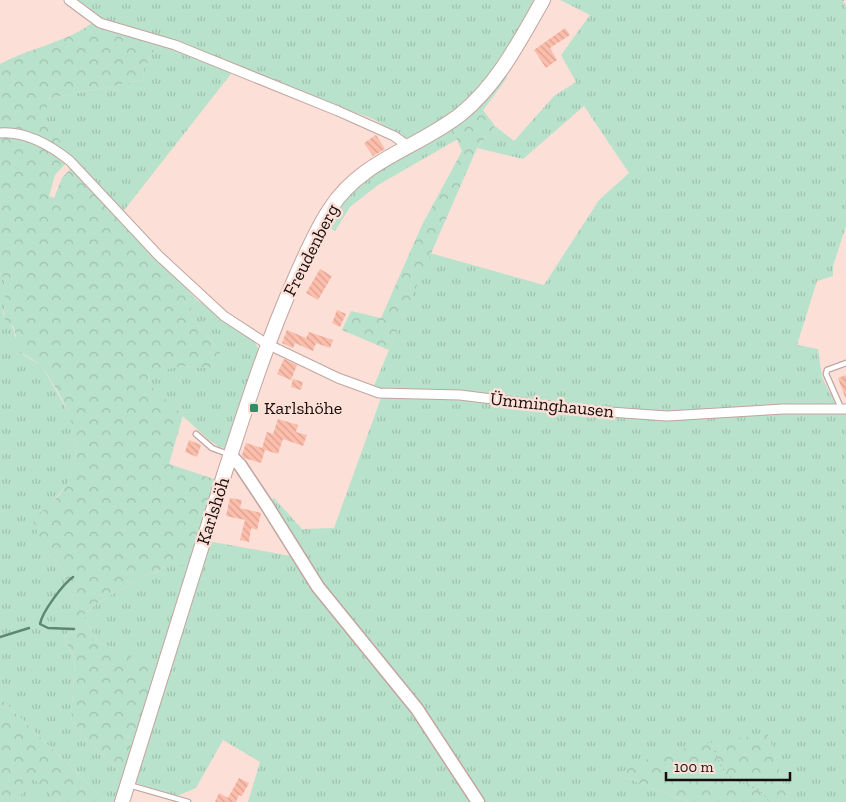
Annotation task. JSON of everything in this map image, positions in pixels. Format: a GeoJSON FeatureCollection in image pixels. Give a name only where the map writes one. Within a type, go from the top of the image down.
{"type":"FeatureCollection","features":[{"type":"Feature","properties":{"kind":"main road","name":"Freudenberg"},"geometry":{"type":"LineString","coordinates":[[230,456],[267,344],[303,261],[329,210],[359,177],[378,162],[459,116],[491,84],[543,0]]}},
{"type":"Feature","properties":{"kind":"main road","name":"Karlshöh"},"geometry":{"type":"LineString","coordinates":[[122,802],[230,456],[240,465],[333,607],[394,678],[417,709],[478,802]]}},
{"type":"Feature","properties":{"kind":"street"},"geometry":{"type":"LineString","coordinates":[[69,0],[100,23],[175,45],[338,111],[394,136],[408,146]]}},
{"type":"Feature","properties":{"kind":"street","name":"Ümminghausen"},"geometry":{"type":"LineString","coordinates":[[0,133],[26,136],[60,153],[87,178],[194,290],[224,316],[267,344],[338,378],[384,394],[460,395],[581,410],[667,416],[843,409]]}},
{"type":"Feature","properties":{"kind":"lane"},"geometry":{"type":"LineString","coordinates":[[843,409],[826,374],[828,370],[846,363]]}},
{"type":"Feature","properties":{"kind":"lane","name":"Karlshöh"},"geometry":{"type":"LineString","coordinates":[[196,434],[212,448],[230,456]]}},
{"type":"Feature","properties":{"kind":"lane"},"geometry":{"type":"LineString","coordinates":[[127,784],[188,802]]}},
{"type":"Feature","properties":{"kind":"path"},"geometry":{"type":"LineString","coordinates":[[843,0],[846,7]]}},
{"type":"Feature","properties":{"kind":"path"},"geometry":{"type":"LineString","coordinates":[[715,751],[718,762],[727,774],[733,779],[757,790],[768,802]]}},
{"type":"Feature","properties":{"kind":"green space"},"geometry":{"type":"Polygon","coordinates":[[[71,0],[534,0],[502,58],[472,98],[442,121],[410,138],[404,138],[373,119],[110,25],[71,0]]]}},
{"type":"Feature","properties":{"kind":"green space"},"geometry":{"type":"Polygon","coordinates":[[[560,0],[843,0],[846,8],[846,226],[833,266],[833,276],[817,281],[797,345],[818,349],[822,377],[837,407],[846,409],[846,802],[789,802],[768,735],[619,775],[688,802],[478,802],[347,624],[266,504],[274,498],[302,529],[334,528],[381,398],[373,388],[430,253],[544,285],[599,200],[629,173],[584,106],[523,159],[477,148],[495,126],[514,141],[554,96],[576,82],[561,55],[590,15],[560,0]]]}},
{"type":"Feature","properties":{"kind":"green space"},"geometry":{"type":"Polygon","coordinates":[[[92,23],[103,28],[151,41],[154,51],[144,69],[143,80],[47,99],[47,121],[63,146],[58,154],[67,162],[55,175],[49,196],[54,198],[62,178],[72,167],[196,299],[188,315],[215,345],[222,356],[217,364],[211,368],[182,366],[147,374],[152,387],[183,415],[169,464],[217,480],[190,566],[166,566],[155,574],[148,573],[98,603],[83,616],[99,643],[119,650],[125,649],[135,662],[141,660],[158,670],[125,777],[87,740],[71,719],[75,659],[64,638],[76,623],[76,605],[59,564],[44,551],[32,518],[49,505],[62,491],[71,475],[75,459],[75,442],[72,424],[65,405],[46,372],[29,357],[13,349],[16,335],[13,326],[6,323],[4,317],[5,285],[0,273],[0,64],[72,35],[92,23]]]}},
{"type":"Feature","properties":{"kind":"green space"},"geometry":{"type":"Polygon","coordinates":[[[151,41],[234,70],[122,213],[63,154],[47,121],[47,99],[143,80],[144,69],[154,51],[151,41]]]}},
{"type":"Feature","properties":{"kind":"green space"},"geometry":{"type":"Polygon","coordinates":[[[505,74],[507,78],[483,110],[495,126],[477,148],[389,350],[342,330],[351,311],[381,318],[422,225],[462,151],[451,126],[505,74]]]}},
{"type":"Feature","properties":{"kind":"green space"},"geometry":{"type":"Polygon","coordinates":[[[451,126],[458,139],[378,185],[350,207],[335,231],[324,225],[360,181],[451,126]]]}},
{"type":"Feature","properties":{"kind":"green space"},"geometry":{"type":"Polygon","coordinates":[[[0,273],[3,277],[6,293],[3,314],[14,330],[14,349],[42,366],[71,417],[76,439],[75,464],[69,482],[46,510],[44,551],[59,564],[76,605],[76,623],[64,638],[75,659],[71,719],[87,740],[125,777],[117,802],[107,802],[0,698],[0,273]]]}},
{"type":"Feature","properties":{"kind":"green space"},"geometry":{"type":"Polygon","coordinates":[[[196,299],[255,342],[259,351],[227,448],[219,447],[209,440],[165,400],[152,387],[147,373],[182,366],[211,368],[222,356],[215,345],[188,315],[196,299]]]}},
{"type":"Feature","properties":{"kind":"green space"},"geometry":{"type":"Polygon","coordinates":[[[208,541],[296,557],[393,679],[474,802],[248,802],[260,762],[223,740],[196,788],[177,796],[132,782],[208,541]]]}},
{"type":"Feature","properties":{"kind":"green space"},"geometry":{"type":"Polygon","coordinates":[[[166,566],[190,566],[158,670],[135,662],[119,650],[99,643],[83,616],[106,598],[148,573],[155,574],[166,566]]]}},
{"type":"Feature","properties":{"kind":"green space"},"geometry":{"type":"Polygon","coordinates":[[[0,698],[107,802],[58,802],[29,774],[18,802],[0,802],[0,698]]]}},
{"type":"Feature","properties":{"kind":"green space"},"geometry":{"type":"Polygon","coordinates":[[[768,734],[789,802],[688,802],[619,775],[632,766],[669,752],[732,739],[768,734]]]}},
{"type":"Feature","properties":{"kind":"green space"},"geometry":{"type":"Polygon","coordinates":[[[29,773],[58,802],[18,802],[29,773]]]}},
{"type":"Feature","properties":{"kind":"building"},"geometry":{"type":"Polygon","coordinates":[[[565,28],[570,35],[550,48],[557,60],[546,68],[534,50],[565,28]]]}},
{"type":"Feature","properties":{"kind":"building"},"geometry":{"type":"Polygon","coordinates":[[[376,135],[385,149],[373,156],[364,143],[376,135]]]}},
{"type":"Feature","properties":{"kind":"building"},"geometry":{"type":"Polygon","coordinates":[[[320,269],[332,276],[318,300],[306,293],[320,269]]]}},
{"type":"Feature","properties":{"kind":"building"},"geometry":{"type":"Polygon","coordinates":[[[337,310],[346,314],[340,327],[332,323],[337,310]]]}},
{"type":"Feature","properties":{"kind":"building"},"geometry":{"type":"Polygon","coordinates":[[[287,330],[306,338],[309,332],[333,340],[330,348],[316,343],[313,351],[295,343],[293,348],[282,343],[287,330]]]}},
{"type":"Feature","properties":{"kind":"building"},"geometry":{"type":"Polygon","coordinates":[[[284,359],[297,365],[291,380],[277,374],[284,359]]]}},
{"type":"Feature","properties":{"kind":"building"},"geometry":{"type":"Polygon","coordinates":[[[846,375],[846,397],[845,397],[838,378],[846,375]]]}},
{"type":"Feature","properties":{"kind":"building"},"geometry":{"type":"Polygon","coordinates":[[[293,379],[303,382],[301,390],[291,387],[293,379]]]}},
{"type":"Feature","properties":{"kind":"building"},"geometry":{"type":"Polygon","coordinates":[[[278,419],[298,425],[296,432],[307,435],[303,446],[283,439],[278,454],[265,450],[261,463],[244,458],[242,455],[246,443],[262,448],[267,432],[273,434],[278,419]]]}},
{"type":"Feature","properties":{"kind":"building"},"geometry":{"type":"Polygon","coordinates":[[[189,440],[201,445],[197,457],[185,452],[189,440]]]}},
{"type":"Feature","properties":{"kind":"building"},"geometry":{"type":"Polygon","coordinates":[[[230,498],[242,500],[240,508],[261,513],[257,530],[251,528],[249,542],[240,540],[245,520],[226,516],[230,498]]]}},
{"type":"Feature","properties":{"kind":"building"},"geometry":{"type":"Polygon","coordinates":[[[239,778],[249,783],[242,796],[239,795],[236,802],[215,802],[219,793],[228,798],[239,778]]]}},
{"type":"Feature","properties":{"kind":"waterway"},"geometry":{"type":"LineString","coordinates":[[73,577],[54,599],[40,624],[48,628],[74,629]]}},
{"type":"Feature","properties":{"kind":"waterway"},"geometry":{"type":"LineString","coordinates":[[0,637],[29,628]]}},
{"type":"Feature","properties":{"kind":"place","name":"Karlshöhe"},"geometry":{"type":"Point","coordinates":[254,408]}}]}
